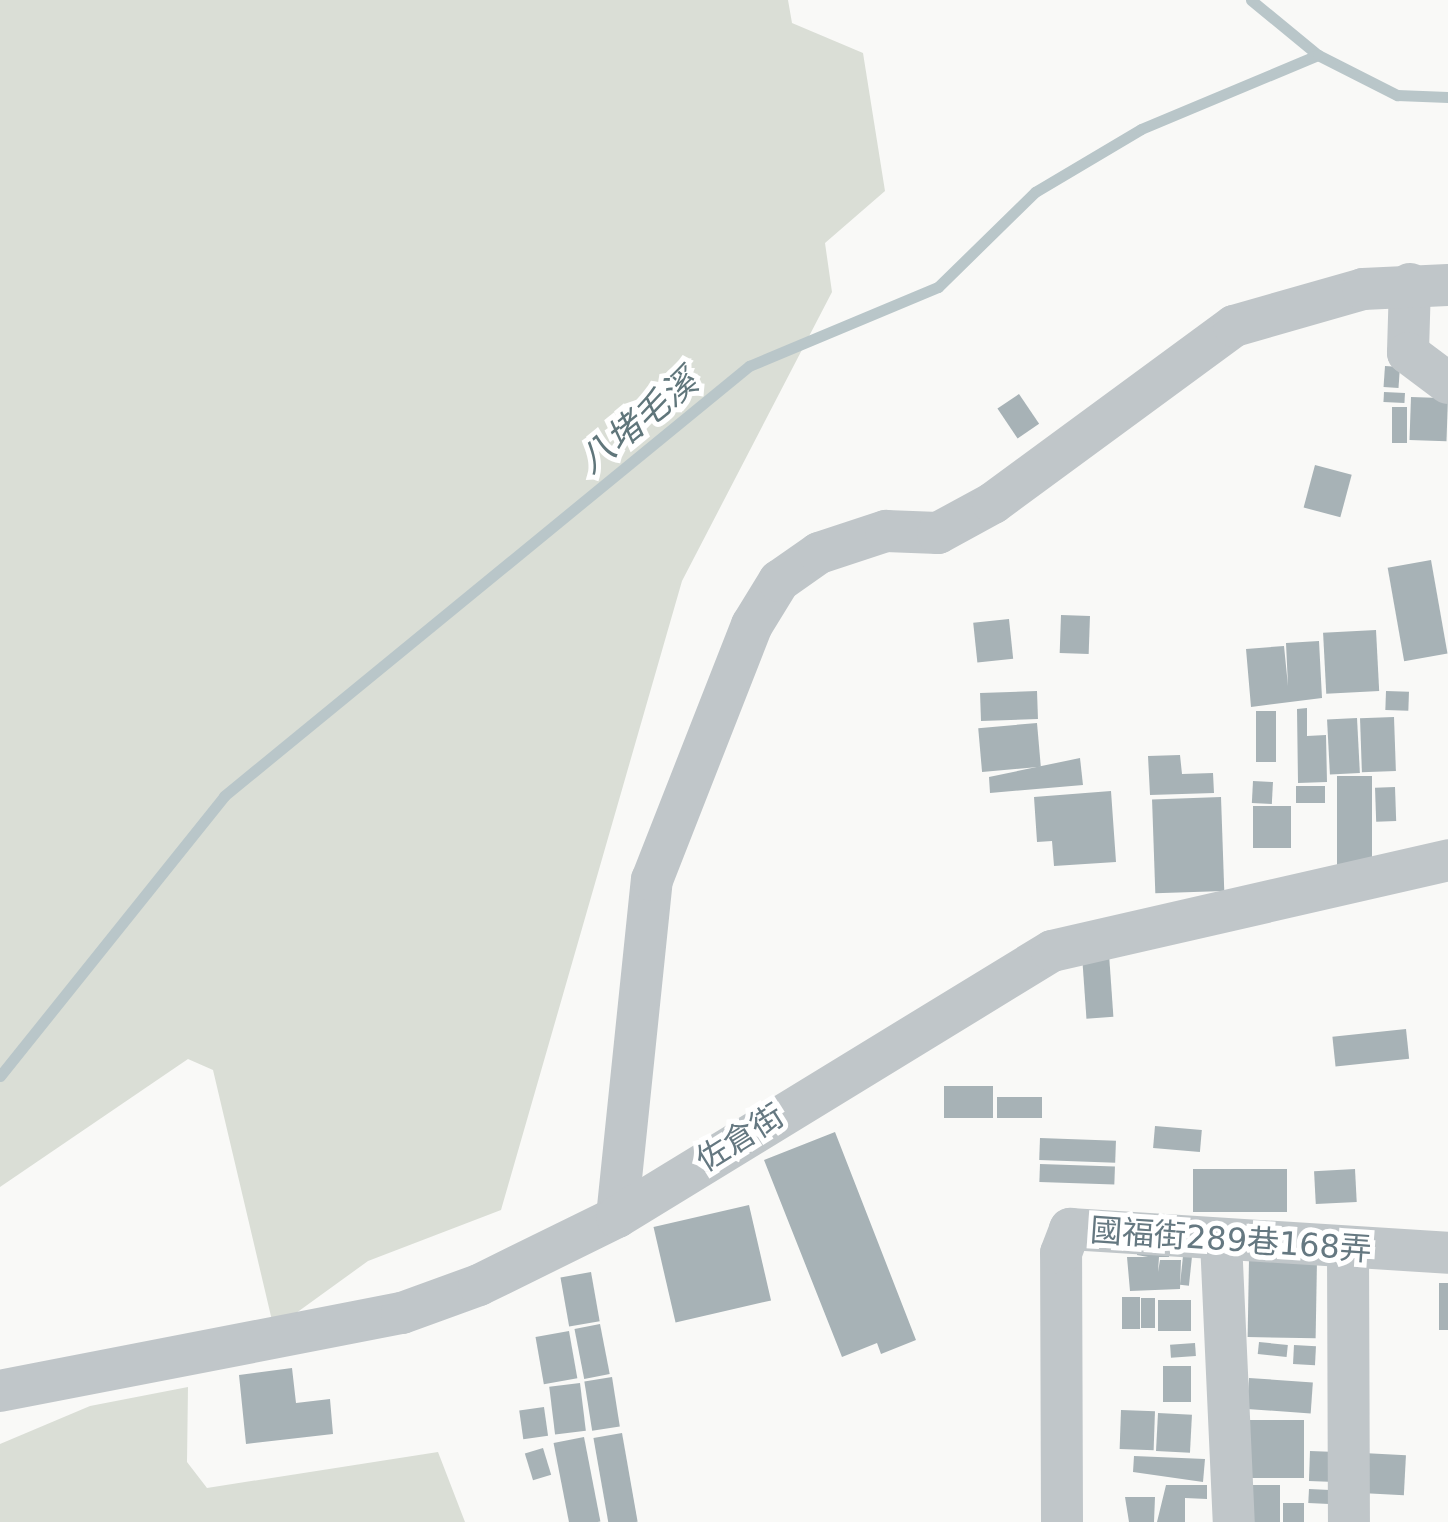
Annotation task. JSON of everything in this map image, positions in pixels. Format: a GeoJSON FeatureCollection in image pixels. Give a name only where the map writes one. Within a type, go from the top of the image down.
{"type":"FeatureCollection","features":[{"type":"Feature","properties":{"kind":"street"},"geometry":{"type":"LineString","coordinates":[[617,1217],[652,880],[752,625],[779,582],[819,553],[886,531],[938,533],[993,503],[1234,326],[1429,285],[1408,354],[1448,383]]}},
{"type":"Feature","properties":{"kind":"street","name":"佐倉街"},"geometry":{"type":"LineString","coordinates":[[11,1386],[402,1313],[547,1257],[1052,951],[1448,860]]}},
{"type":"Feature","properties":{"kind":"street","name":"國福街289巷168弄"},"geometry":{"type":"LineString","coordinates":[[1062,1522],[1061,1253],[1070,1228],[1221,1241],[1448,1253]]}},
{"type":"Feature","properties":{"kind":"street"},"geometry":{"type":"LineString","coordinates":[[1221,1241],[1234,1522]]}},
{"type":"Feature","properties":{"kind":"street"},"geometry":{"type":"LineString","coordinates":[[1348,1249],[1348,1522]]}},
{"type":"Feature","properties":{"kind":"shaded area"},"geometry":{"type":"Polygon","coordinates":[[[0,0],[788,0],[792,23],[863,53],[885,191],[825,243],[832,292],[682,581],[501,1210],[368,1261],[274,1329],[213,1070],[188,1059],[0,1187],[0,0]]]}},
{"type":"Feature","properties":{"kind":"shaded area"},"geometry":{"type":"Polygon","coordinates":[[[188,1387],[187,1462],[207,1488],[438,1452],[465,1522],[0,1522],[0,1444],[90,1406],[188,1387]]]}},
{"type":"Feature","properties":{"kind":"building"},"geometry":{"type":"Polygon","coordinates":[[[1385,366],[1400,367],[1398,388],[1384,387],[1385,366]]]}},
{"type":"Feature","properties":{"kind":"building"},"geometry":{"type":"Polygon","coordinates":[[[1384,392],[1405,393],[1404,403],[1383,402],[1384,392]]]}},
{"type":"Feature","properties":{"kind":"building"},"geometry":{"type":"Polygon","coordinates":[[[1019,394],[1039,424],[1018,438],[997,409],[1019,394]]]}},
{"type":"Feature","properties":{"kind":"building"},"geometry":{"type":"Polygon","coordinates":[[[1411,397],[1448,398],[1446,441],[1409,440],[1411,397]]]}},
{"type":"Feature","properties":{"kind":"building"},"geometry":{"type":"Polygon","coordinates":[[[1392,407],[1407,407],[1407,443],[1392,443],[1392,407]]]}},
{"type":"Feature","properties":{"kind":"building"},"geometry":{"type":"Polygon","coordinates":[[[1315,465],[1352,475],[1340,517],[1304,508],[1315,465]]]}},
{"type":"Feature","properties":{"kind":"building"},"geometry":{"type":"Polygon","coordinates":[[[1431,560],[1447,654],[1404,661],[1388,568],[1431,560]]]}},
{"type":"Feature","properties":{"kind":"building"},"geometry":{"type":"Polygon","coordinates":[[[1061,615],[1090,616],[1089,654],[1060,653],[1061,615]]]}},
{"type":"Feature","properties":{"kind":"building"},"geometry":{"type":"Polygon","coordinates":[[[1009,619],[1013,659],[977,663],[973,623],[1009,619]]]}},
{"type":"Feature","properties":{"kind":"building"},"geometry":{"type":"Polygon","coordinates":[[[1376,630],[1379,691],[1326,694],[1323,633],[1376,630]]]}},
{"type":"Feature","properties":{"kind":"building"},"geometry":{"type":"Polygon","coordinates":[[[1319,641],[1322,698],[1251,707],[1246,649],[1284,646],[1288,686],[1286,643],[1319,641]]]}},
{"type":"Feature","properties":{"kind":"building"},"geometry":{"type":"Polygon","coordinates":[[[1037,691],[1038,719],[981,721],[980,693],[1037,691]]]}},
{"type":"Feature","properties":{"kind":"building"},"geometry":{"type":"Polygon","coordinates":[[[1386,691],[1409,692],[1408,711],[1385,710],[1386,691]]]}},
{"type":"Feature","properties":{"kind":"building"},"geometry":{"type":"Polygon","coordinates":[[[1307,708],[1307,736],[1326,735],[1327,782],[1298,783],[1297,709],[1307,708]]]}},
{"type":"Feature","properties":{"kind":"building"},"geometry":{"type":"Polygon","coordinates":[[[1256,711],[1276,711],[1276,762],[1256,762],[1256,711]]]}},
{"type":"Feature","properties":{"kind":"building"},"geometry":{"type":"Polygon","coordinates":[[[1394,717],[1396,771],[1362,772],[1360,718],[1394,717]]]}},
{"type":"Feature","properties":{"kind":"building"},"geometry":{"type":"Polygon","coordinates":[[[1357,718],[1360,773],[1330,774],[1327,720],[1357,718]]]}},
{"type":"Feature","properties":{"kind":"building"},"geometry":{"type":"Polygon","coordinates":[[[1037,723],[1041,767],[982,772],[978,728],[1037,723]]]}},
{"type":"Feature","properties":{"kind":"building"},"geometry":{"type":"Polygon","coordinates":[[[1180,755],[1182,774],[1213,773],[1214,793],[1150,795],[1148,756],[1180,755]]]}},
{"type":"Feature","properties":{"kind":"building"},"geometry":{"type":"Polygon","coordinates":[[[1080,758],[1083,785],[990,793],[989,777],[1080,758]]]}},
{"type":"Feature","properties":{"kind":"building"},"geometry":{"type":"Polygon","coordinates":[[[1337,776],[1372,776],[1372,865],[1337,865],[1337,776]]]}},
{"type":"Feature","properties":{"kind":"building"},"geometry":{"type":"Polygon","coordinates":[[[1253,781],[1273,782],[1272,804],[1252,803],[1253,781]]]}},
{"type":"Feature","properties":{"kind":"building"},"geometry":{"type":"Polygon","coordinates":[[[1296,786],[1325,786],[1325,803],[1296,803],[1296,786]]]}},
{"type":"Feature","properties":{"kind":"building"},"geometry":{"type":"Polygon","coordinates":[[[1395,787],[1396,821],[1376,822],[1375,788],[1395,787]]]}},
{"type":"Feature","properties":{"kind":"building"},"geometry":{"type":"Polygon","coordinates":[[[1111,791],[1116,862],[1054,866],[1052,841],[1037,842],[1034,797],[1111,791]]]}},
{"type":"Feature","properties":{"kind":"building"},"geometry":{"type":"Polygon","coordinates":[[[1221,797],[1224,891],[1155,893],[1152,799],[1221,797]]]}},
{"type":"Feature","properties":{"kind":"building"},"geometry":{"type":"Polygon","coordinates":[[[1253,806],[1291,806],[1291,848],[1253,848],[1253,806]]]}},
{"type":"Feature","properties":{"kind":"building"},"geometry":{"type":"Polygon","coordinates":[[[1109,954],[1113,1017],[1086,1019],[1082,956],[1109,954]]]}},
{"type":"Feature","properties":{"kind":"building"},"geometry":{"type":"Polygon","coordinates":[[[1406,1029],[1409,1059],[1336,1067],[1332,1037],[1406,1029]]]}},
{"type":"Feature","properties":{"kind":"building"},"geometry":{"type":"Polygon","coordinates":[[[944,1086],[993,1086],[993,1118],[944,1118],[944,1086]]]}},
{"type":"Feature","properties":{"kind":"building"},"geometry":{"type":"Polygon","coordinates":[[[997,1097],[1042,1097],[1042,1118],[997,1118],[997,1097]]]}},
{"type":"Feature","properties":{"kind":"building"},"geometry":{"type":"Polygon","coordinates":[[[1155,1126],[1202,1130],[1200,1152],[1153,1148],[1155,1126]]]}},
{"type":"Feature","properties":{"kind":"building"},"geometry":{"type":"Polygon","coordinates":[[[835,1132],[916,1340],[881,1354],[877,1343],[842,1357],[764,1160],[835,1132]]]}},
{"type":"Feature","properties":{"kind":"building"},"geometry":{"type":"Polygon","coordinates":[[[1040,1138],[1116,1141],[1115,1163],[1039,1160],[1040,1138]]]}},
{"type":"Feature","properties":{"kind":"building"},"geometry":{"type":"Polygon","coordinates":[[[1040,1164],[1115,1167],[1114,1185],[1039,1182],[1040,1164]]]}},
{"type":"Feature","properties":{"kind":"building"},"geometry":{"type":"Polygon","coordinates":[[[1193,1169],[1287,1169],[1287,1212],[1193,1212],[1193,1169]]]}},
{"type":"Feature","properties":{"kind":"building"},"geometry":{"type":"Polygon","coordinates":[[[1355,1169],[1357,1202],[1316,1204],[1314,1171],[1355,1169]]]}},
{"type":"Feature","properties":{"kind":"building"},"geometry":{"type":"Polygon","coordinates":[[[749,1205],[771,1300],[676,1323],[654,1227],[749,1205]]]}},
{"type":"Feature","properties":{"kind":"building"},"geometry":{"type":"Polygon","coordinates":[[[1138,1245],[1170,1246],[1169,1257],[1159,1257],[1158,1272],[1160,1260],[1181,1260],[1180,1289],[1130,1291],[1127,1257],[1148,1257],[1137,1255],[1138,1245]]]}},
{"type":"Feature","properties":{"kind":"building"},"geometry":{"type":"Polygon","coordinates":[[[1183,1256],[1192,1257],[1189,1286],[1180,1285],[1183,1256]]]}},
{"type":"Feature","properties":{"kind":"building"},"geometry":{"type":"Polygon","coordinates":[[[1249,1259],[1317,1260],[1316,1338],[1248,1337],[1249,1259]]]}},
{"type":"Feature","properties":{"kind":"building"},"geometry":{"type":"Polygon","coordinates":[[[591,1272],[600,1321],[569,1327],[560,1277],[591,1272]]]}},
{"type":"Feature","properties":{"kind":"building"},"geometry":{"type":"Polygon","coordinates":[[[1439,1283],[1448,1283],[1448,1330],[1439,1330],[1439,1283]]]}},
{"type":"Feature","properties":{"kind":"building"},"geometry":{"type":"Polygon","coordinates":[[[1122,1297],[1140,1297],[1140,1329],[1122,1329],[1122,1297]]]}},
{"type":"Feature","properties":{"kind":"building"},"geometry":{"type":"Polygon","coordinates":[[[1141,1298],[1155,1298],[1155,1328],[1141,1328],[1141,1298]]]}},
{"type":"Feature","properties":{"kind":"building"},"geometry":{"type":"Polygon","coordinates":[[[1158,1300],[1191,1300],[1191,1331],[1158,1331],[1158,1300]]]}},
{"type":"Feature","properties":{"kind":"building"},"geometry":{"type":"Polygon","coordinates":[[[600,1324],[610,1374],[584,1379],[574,1329],[600,1324]]]}},
{"type":"Feature","properties":{"kind":"building"},"geometry":{"type":"Polygon","coordinates":[[[569,1331],[577,1378],[544,1384],[536,1337],[569,1331]]]}},
{"type":"Feature","properties":{"kind":"building"},"geometry":{"type":"Polygon","coordinates":[[[1259,1342],[1288,1345],[1287,1357],[1258,1354],[1259,1342]]]}},
{"type":"Feature","properties":{"kind":"building"},"geometry":{"type":"Polygon","coordinates":[[[1195,1343],[1196,1356],[1171,1358],[1170,1345],[1195,1343]]]}},
{"type":"Feature","properties":{"kind":"building"},"geometry":{"type":"Polygon","coordinates":[[[1294,1345],[1316,1346],[1315,1365],[1293,1364],[1294,1345]]]}},
{"type":"Feature","properties":{"kind":"building"},"geometry":{"type":"Polygon","coordinates":[[[1163,1366],[1191,1366],[1191,1402],[1163,1402],[1163,1366]]]}},
{"type":"Feature","properties":{"kind":"building"},"geometry":{"type":"Polygon","coordinates":[[[292,1368],[296,1403],[330,1399],[333,1434],[246,1444],[239,1375],[292,1368]]]}},
{"type":"Feature","properties":{"kind":"building"},"geometry":{"type":"Polygon","coordinates":[[[612,1377],[620,1426],[592,1431],[584,1381],[612,1377]]]}},
{"type":"Feature","properties":{"kind":"building"},"geometry":{"type":"Polygon","coordinates":[[[1249,1378],[1313,1382],[1311,1413],[1247,1409],[1249,1378]]]}},
{"type":"Feature","properties":{"kind":"building"},"geometry":{"type":"Polygon","coordinates":[[[580,1383],[586,1431],[555,1434],[549,1387],[580,1383]]]}},
{"type":"Feature","properties":{"kind":"building"},"geometry":{"type":"Polygon","coordinates":[[[544,1407],[548,1436],[523,1439],[519,1410],[544,1407]]]}},
{"type":"Feature","properties":{"kind":"building"},"geometry":{"type":"Polygon","coordinates":[[[1121,1410],[1155,1411],[1154,1450],[1120,1449],[1121,1410]]]}},
{"type":"Feature","properties":{"kind":"building"},"geometry":{"type":"Polygon","coordinates":[[[1158,1413],[1192,1415],[1190,1453],[1156,1451],[1158,1413]]]}},
{"type":"Feature","properties":{"kind":"building"},"geometry":{"type":"Polygon","coordinates":[[[1249,1420],[1304,1420],[1304,1478],[1249,1478],[1249,1420]]]}},
{"type":"Feature","properties":{"kind":"building"},"geometry":{"type":"Polygon","coordinates":[[[622,1433],[638,1522],[608,1522],[593,1438],[622,1433]]]}},
{"type":"Feature","properties":{"kind":"building"},"geometry":{"type":"Polygon","coordinates":[[[584,1437],[600,1521],[569,1522],[554,1443],[584,1437]]]}},
{"type":"Feature","properties":{"kind":"building"},"geometry":{"type":"Polygon","coordinates":[[[543,1448],[551,1475],[533,1480],[525,1454],[543,1448]]]}},
{"type":"Feature","properties":{"kind":"building"},"geometry":{"type":"Polygon","coordinates":[[[1310,1451],[1343,1452],[1342,1482],[1309,1481],[1310,1451]]]}},
{"type":"Feature","properties":{"kind":"building"},"geometry":{"type":"Polygon","coordinates":[[[1363,1453],[1406,1455],[1404,1495],[1361,1493],[1363,1453]]]}},
{"type":"Feature","properties":{"kind":"building"},"geometry":{"type":"Polygon","coordinates":[[[1134,1456],[1205,1459],[1203,1482],[1133,1472],[1134,1456]]]}},
{"type":"Feature","properties":{"kind":"building"},"geometry":{"type":"Polygon","coordinates":[[[1166,1485],[1207,1485],[1207,1499],[1185,1498],[1185,1522],[1157,1522],[1166,1485]]]}},
{"type":"Feature","properties":{"kind":"building"},"geometry":{"type":"Polygon","coordinates":[[[1251,1485],[1280,1485],[1280,1522],[1251,1522],[1251,1485]]]}},
{"type":"Feature","properties":{"kind":"building"},"geometry":{"type":"Polygon","coordinates":[[[1309,1489],[1330,1490],[1329,1504],[1308,1503],[1309,1489]]]}},
{"type":"Feature","properties":{"kind":"building"},"geometry":{"type":"Polygon","coordinates":[[[1125,1497],[1155,1497],[1154,1522],[1129,1522],[1125,1497]]]}},
{"type":"Feature","properties":{"kind":"building"},"geometry":{"type":"Polygon","coordinates":[[[1283,1503],[1304,1503],[1304,1522],[1283,1522],[1283,1503]]]}},
{"type":"Feature","properties":{"kind":"waterway"},"geometry":{"type":"LineString","coordinates":[[1251,0],[1318,55]]}},
{"type":"Feature","properties":{"kind":"waterway","name":"八堵毛溪"},"geometry":{"type":"LineString","coordinates":[[0,1076],[224,796],[749,366],[938,287],[1035,192],[1141,129],[1318,55],[1397,95],[1448,97]]}}]}
